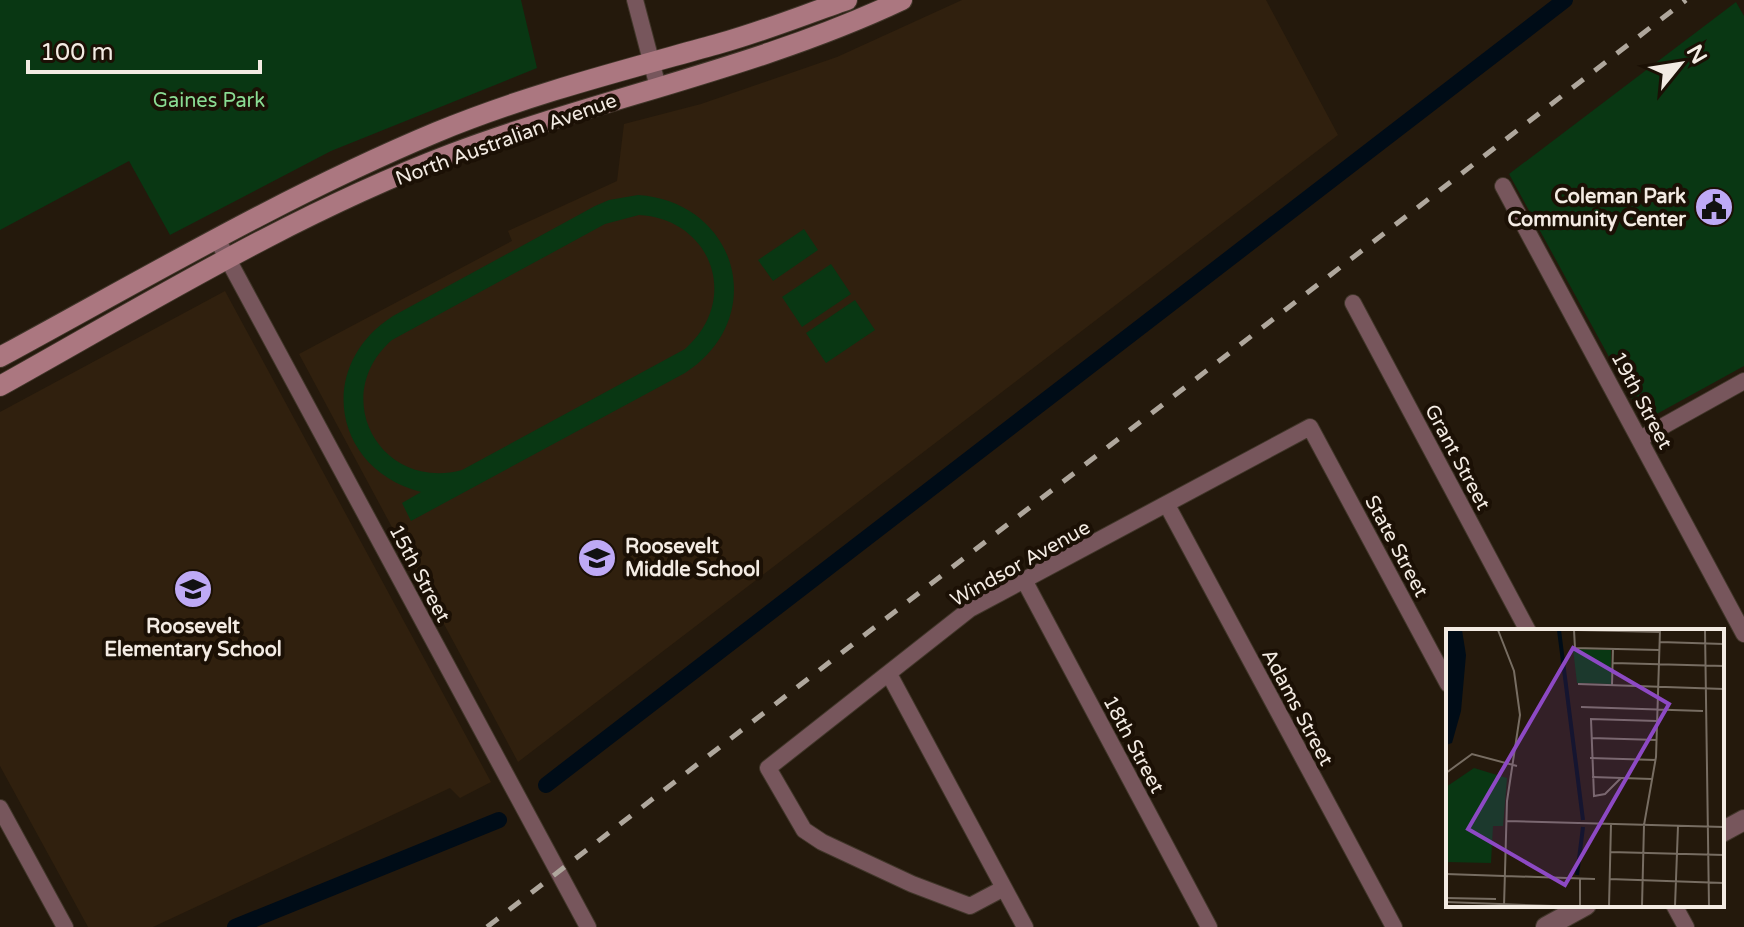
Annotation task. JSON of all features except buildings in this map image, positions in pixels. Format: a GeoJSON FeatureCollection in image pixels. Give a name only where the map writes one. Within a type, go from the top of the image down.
{"type":"FeatureCollection","features":[{"type":"Feature","properties":{"kind":"main road","name":"North Australian Avenue"},"geometry":{"type":"LineString","coordinates":[[0,357],[340,175],[440,131],[528,98],[724,42],[847,0]]}},
{"type":"Feature","properties":{"kind":"main road","name":"North Australian Avenue"},"geometry":{"type":"LineString","coordinates":[[0,386],[228,259],[378,185],[450,155],[814,37],[902,0]]}},
{"type":"Feature","properties":{"kind":"street"},"geometry":{"type":"LineString","coordinates":[[635,0],[658,87]]}},
{"type":"Feature","properties":{"kind":"street","name":"19th Street"},"geometry":{"type":"LineString","coordinates":[[1503,186],[1744,634]]}},
{"type":"Feature","properties":{"kind":"street","name":"15th Street"},"geometry":{"type":"LineString","coordinates":[[217,239],[588,927]]}},
{"type":"Feature","properties":{"kind":"street","name":"Grant Street"},"geometry":{"type":"LineString","coordinates":[[1353,303],[1527,629]]}},
{"type":"Feature","properties":{"kind":"street"},"geometry":{"type":"LineString","coordinates":[[1640,439],[1744,381]]}},
{"type":"Feature","properties":{"kind":"street","name":"Windsor Avenue"},"geometry":{"type":"LineString","coordinates":[[1004,888],[970,906],[912,884],[822,842],[804,830],[768,768],[970,609],[1310,427]]}},
{"type":"Feature","properties":{"kind":"street","name":"State Street"},"geometry":{"type":"LineString","coordinates":[[1310,427],[1446,680]]}},
{"type":"Feature","properties":{"kind":"street","name":"Adams Street"},"geometry":{"type":"LineString","coordinates":[[1167,505],[1394,927]]}},
{"type":"Feature","properties":{"kind":"street","name":"18th Street"},"geometry":{"type":"LineString","coordinates":[[1024,580],[1209,927]]}},
{"type":"Feature","properties":{"kind":"street"},"geometry":{"type":"LineString","coordinates":[[889,674],[1025,927]]}},
{"type":"Feature","properties":{"kind":"street"},"geometry":{"type":"LineString","coordinates":[[0,808],[65,927]]}},
{"type":"Feature","properties":{"kind":"street"},"geometry":{"type":"LineString","coordinates":[[1724,831],[1744,820]]}},
{"type":"Feature","properties":{"kind":"street"},"geometry":{"type":"LineString","coordinates":[[1675,907],[1686,927]]}},
{"type":"Feature","properties":{"kind":"street"},"geometry":{"type":"LineString","coordinates":[[1546,927],[1575,908]]}},
{"type":"Feature","properties":{"kind":"shaded area","name":"Roosevelt Middle School"},"geometry":{"type":"Polygon","coordinates":[[[962,0],[1266,0],[1338,135],[518,762],[299,354],[512,241],[508,231],[617,181],[624,124],[701,104],[837,57],[962,0]]]}},
{"type":"Feature","properties":{"kind":"shaded area","name":"Roosevelt Elementary School"},"geometry":{"type":"Polygon","coordinates":[[[225,291],[491,782],[460,798],[450,788],[153,927],[88,927],[0,766],[0,412],[225,291]]]}},
{"type":"Feature","properties":{"kind":"green space","name":"Gaines Park"},"geometry":{"type":"Polygon","coordinates":[[[0,0],[521,0],[537,68],[331,151],[170,235],[129,161],[0,230],[0,0]]]}},
{"type":"Feature","properties":{"kind":"green space"},"geometry":{"type":"Polygon","coordinates":[[[1736,2],[1744,16],[1744,366],[1644,421],[1509,174],[1736,2]]]}},
{"type":"Feature","properties":{"kind":"green space"},"geometry":{"type":"Polygon","coordinates":[[[638,195],[672,202],[699,218],[719,240],[731,266],[734,294],[728,323],[711,350],[685,373],[411,521],[402,503],[421,492],[391,480],[369,462],[353,439],[345,414],[344,388],[352,361],[368,337],[393,316],[609,200],[638,195]],[[639,215],[605,224],[392,340],[373,363],[364,387],[364,412],[372,434],[387,453],[407,467],[433,473],[462,470],[685,349],[702,329],[712,308],[714,286],[710,265],[700,246],[685,231],[664,220],[639,215]]]}},
{"type":"Feature","properties":{"kind":"green space"},"geometry":{"type":"Polygon","coordinates":[[[804,229],[818,250],[773,281],[758,260],[804,229]]]}},
{"type":"Feature","properties":{"kind":"green space"},"geometry":{"type":"Polygon","coordinates":[[[831,264],[851,294],[802,327],[782,297],[831,264]]]}},
{"type":"Feature","properties":{"kind":"green space"},"geometry":{"type":"Polygon","coordinates":[[[855,300],[875,330],[826,363],[806,333],[855,300]]]}},
{"type":"Feature","properties":{"kind":"waterway"},"geometry":{"type":"LineString","coordinates":[[546,785],[1565,0]]}},
{"type":"Feature","properties":{"kind":"waterway"},"geometry":{"type":"LineString","coordinates":[[235,927],[499,820]]}},
{"type":"Feature","properties":{"kind":"railway"},"geometry":{"type":"LineString","coordinates":[[487,927],[1686,0]]}},
{"type":"Feature","properties":{"kind":"place","name":"Coleman Park Community Center"},"geometry":{"type":"Point","coordinates":[1714,207]}},
{"type":"Feature","properties":{"kind":"place","name":"Roosevelt Middle School"},"geometry":{"type":"Point","coordinates":[597,558]}},
{"type":"Feature","properties":{"kind":"place","name":"Roosevelt Elementary School"},"geometry":{"type":"Point","coordinates":[193,589]}}]}
